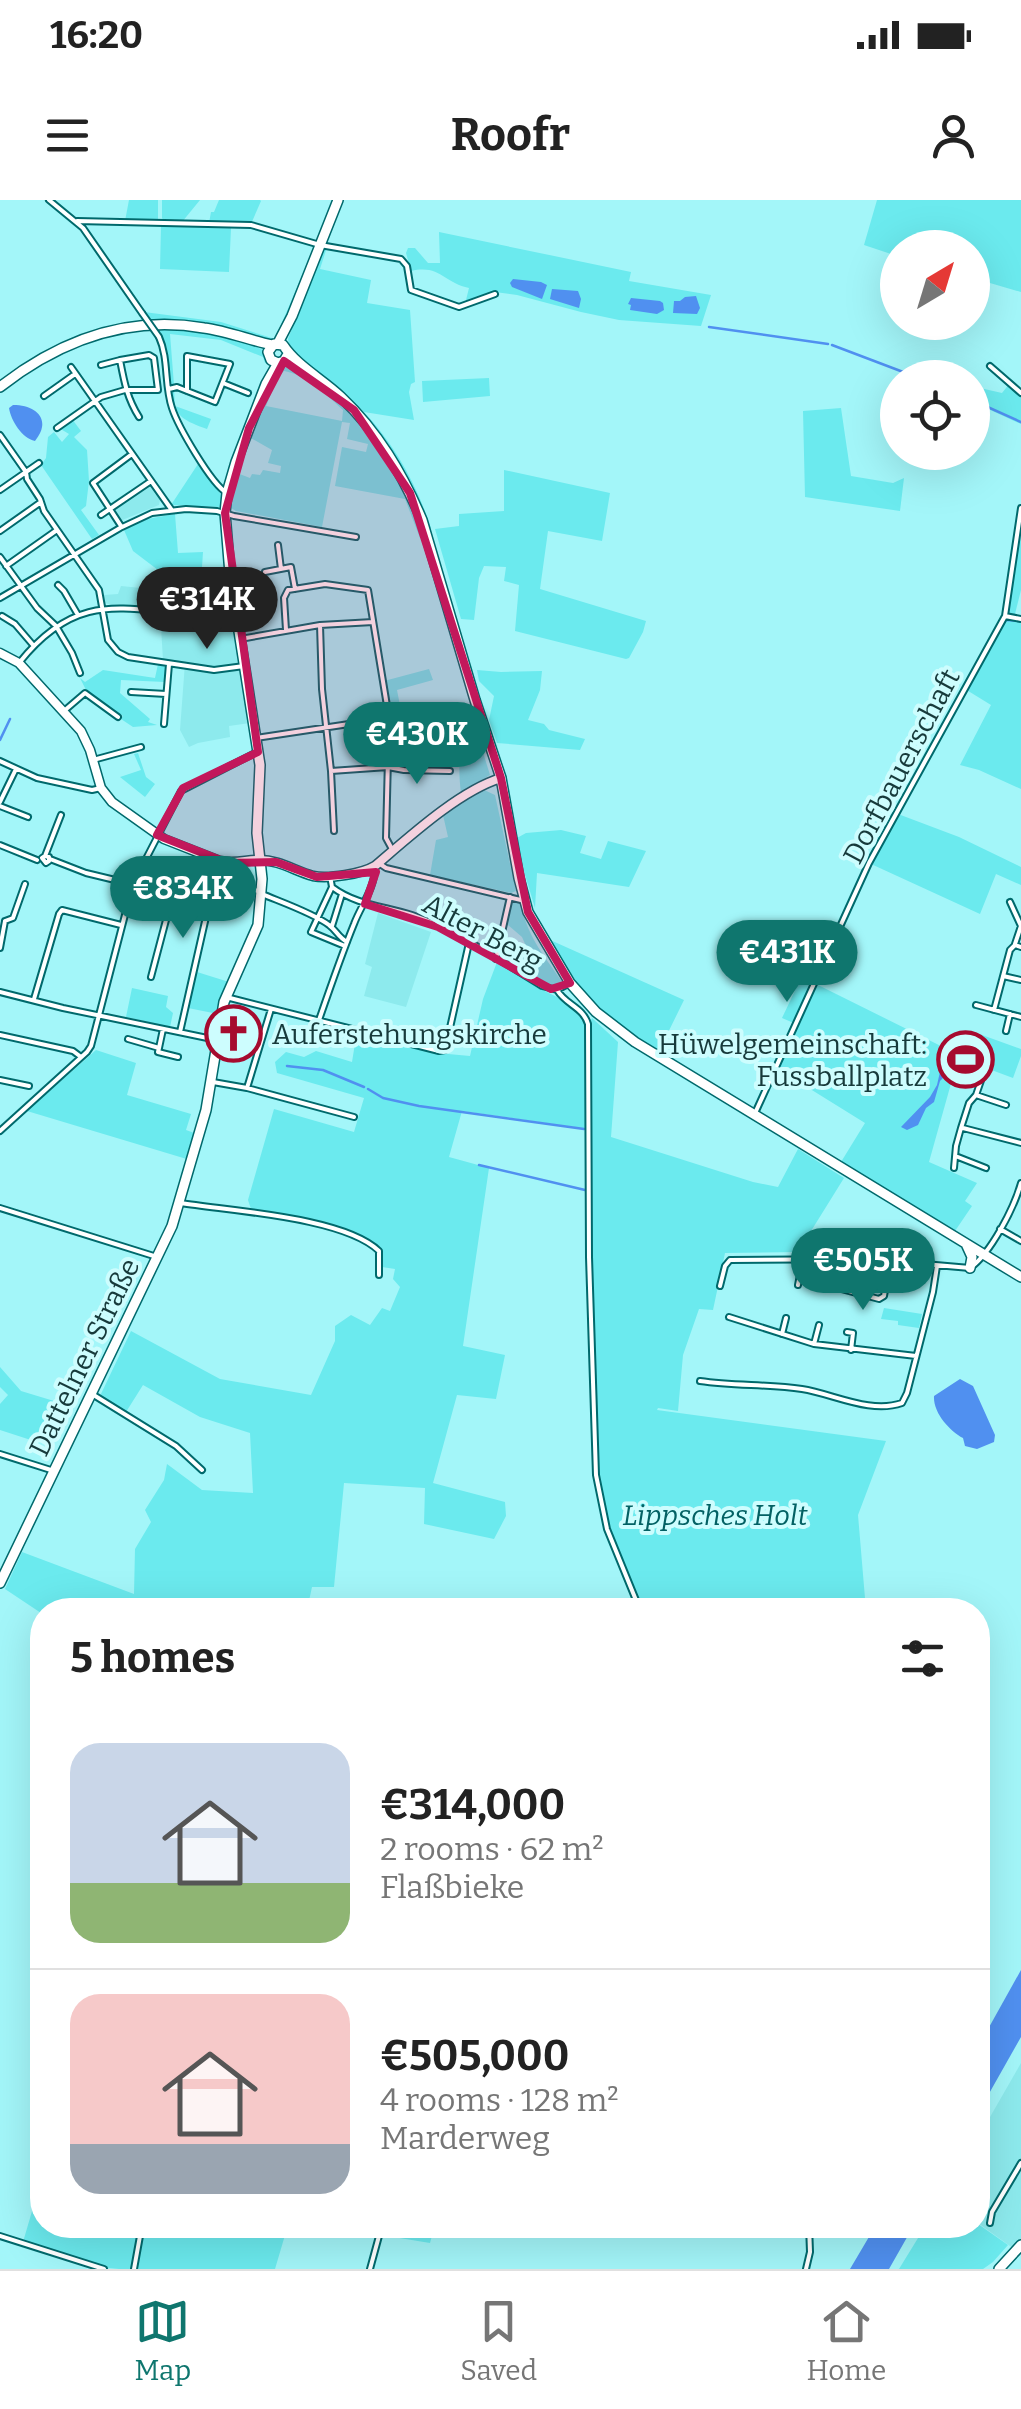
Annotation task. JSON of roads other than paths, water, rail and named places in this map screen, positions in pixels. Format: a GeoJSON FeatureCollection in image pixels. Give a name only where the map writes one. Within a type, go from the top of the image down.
{"type":"FeatureCollection","features":[{"type":"Feature","properties":{"kind":"main road","name":"Dattelner Straße"},"geometry":{"type":"LineString","coordinates":[[0,1583],[180,1203],[212,1082],[226,996],[258,925],[262,893],[257,833],[260,765],[226,539],[227,493],[338,200]]}},
{"type":"Feature","properties":{"kind":"main road"},"geometry":{"type":"LineString","coordinates":[[0,388],[56,350],[114,329],[177,324],[240,336],[312,373],[339,395],[371,428],[410,493],[501,778],[523,901],[570,984],[614,1028],[1021,1278]]}},
{"type":"Feature","properties":{"kind":"main road"},"geometry":{"type":"LineString","coordinates":[[965,1244],[972,1257],[970,1268]]}},
{"type":"Feature","properties":{"kind":"main road"},"geometry":{"type":"LineString","coordinates":[[999,2269],[1021,2245]]}},
{"type":"Feature","properties":{"kind":"street"},"geometry":{"type":"LineString","coordinates":[[48,200],[83,228],[159,337],[172,408],[208,475],[227,493]]}},
{"type":"Feature","properties":{"kind":"street"},"geometry":{"type":"LineString","coordinates":[[76,221],[251,225],[320,245],[401,258],[407,266],[411,290],[458,307],[495,294]]}},
{"type":"Feature","properties":{"kind":"street"},"geometry":{"type":"LineString","coordinates":[[83,228],[87,221]]}},
{"type":"Feature","properties":{"kind":"street"},"geometry":{"type":"LineString","coordinates":[[57,428],[94,401],[126,390],[158,390],[152,356],[102,365]]}},
{"type":"Feature","properties":{"kind":"street"},"geometry":{"type":"LineString","coordinates":[[169,388],[177,387],[216,402],[230,364],[187,356],[187,390]]}},
{"type":"Feature","properties":{"kind":"street"},"geometry":{"type":"LineString","coordinates":[[120,360],[126,390],[138,417]]}},
{"type":"Feature","properties":{"kind":"street"},"geometry":{"type":"LineString","coordinates":[[990,366],[1021,393]]}},
{"type":"Feature","properties":{"kind":"street"},"geometry":{"type":"LineString","coordinates":[[71,367],[170,509]]}},
{"type":"Feature","properties":{"kind":"street"},"geometry":{"type":"LineString","coordinates":[[44,396],[76,374]]}},
{"type":"Feature","properties":{"kind":"street"},"geometry":{"type":"LineString","coordinates":[[223,383],[248,393]]}},
{"type":"Feature","properties":{"kind":"street"},"geometry":{"type":"LineString","coordinates":[[0,435],[26,472],[44,511],[99,590],[108,640],[118,652],[128,657],[214,670],[244,666]]}},
{"type":"Feature","properties":{"kind":"street"},"geometry":{"type":"LineString","coordinates":[[0,449],[6,444]]}},
{"type":"Feature","properties":{"kind":"street"},"geometry":{"type":"LineString","coordinates":[[122,527],[92,482],[132,454]]}},
{"type":"Feature","properties":{"kind":"street"},"geometry":{"type":"LineString","coordinates":[[0,490],[40,463]]}},
{"type":"Feature","properties":{"kind":"street"},"geometry":{"type":"LineString","coordinates":[[100,515],[151,481]]}},
{"type":"Feature","properties":{"kind":"street"},"geometry":{"type":"LineString","coordinates":[[0,531],[41,502]]}},
{"type":"Feature","properties":{"kind":"street"},"geometry":{"type":"LineString","coordinates":[[1021,508],[1005,616],[1021,619]]}},
{"type":"Feature","properties":{"kind":"street"},"geometry":{"type":"LineString","coordinates":[[0,598],[122,527],[170,509],[225,513],[356,538]]}},
{"type":"Feature","properties":{"kind":"street"},"geometry":{"type":"LineString","coordinates":[[6,566],[57,530]]}},
{"type":"Feature","properties":{"kind":"street"},"geometry":{"type":"LineString","coordinates":[[278,545],[281,569]]}},
{"type":"Feature","properties":{"kind":"street"},"geometry":{"type":"LineString","coordinates":[[0,558],[37,608],[56,626],[80,673]]}},
{"type":"Feature","properties":{"kind":"street"},"geometry":{"type":"LineString","coordinates":[[265,572],[291,567],[296,588]]}},
{"type":"Feature","properties":{"kind":"street"},"geometry":{"type":"LineString","coordinates":[[286,630],[284,596],[288,590],[325,584],[368,590],[389,718],[386,838],[392,851]]}},
{"type":"Feature","properties":{"kind":"street"},"geometry":{"type":"LineString","coordinates":[[58,585],[78,615]]}},
{"type":"Feature","properties":{"kind":"street"},"geometry":{"type":"LineString","coordinates":[[19,663],[56,626],[78,615],[138,608],[206,617],[236,614]]}},
{"type":"Feature","properties":{"kind":"street"},"geometry":{"type":"LineString","coordinates":[[2,616],[15,624],[33,645]]}},
{"type":"Feature","properties":{"kind":"street","name":"Dorfbauerschaft"},"geometry":{"type":"LineString","coordinates":[[754,1115],[869,863],[1005,616]]}},
{"type":"Feature","properties":{"kind":"street"},"geometry":{"type":"LineString","coordinates":[[240,639],[320,625],[373,622]]}},
{"type":"Feature","properties":{"kind":"street"},"geometry":{"type":"LineString","coordinates":[[320,625],[334,831]]}},
{"type":"Feature","properties":{"kind":"street"},"geometry":{"type":"LineString","coordinates":[[0,653],[19,663],[83,735],[101,788],[112,802],[157,835],[228,863],[276,862],[317,877],[364,871],[458,800],[482,784],[501,778]]}},
{"type":"Feature","properties":{"kind":"street"},"geometry":{"type":"LineString","coordinates":[[164,724],[169,664]]}},
{"type":"Feature","properties":{"kind":"street"},"geometry":{"type":"LineString","coordinates":[[131,692],[166,694]]}},
{"type":"Feature","properties":{"kind":"street"},"geometry":{"type":"LineString","coordinates":[[64,711],[85,693],[118,717]]}},
{"type":"Feature","properties":{"kind":"street"},"geometry":{"type":"LineString","coordinates":[[256,738],[389,718]]}},
{"type":"Feature","properties":{"kind":"street"},"geometry":{"type":"LineString","coordinates":[[93,760],[141,747]]}},
{"type":"Feature","properties":{"kind":"street"},"geometry":{"type":"LineString","coordinates":[[0,1132],[91,1046],[134,884],[183,788],[256,753]]}},
{"type":"Feature","properties":{"kind":"street"},"geometry":{"type":"LineString","coordinates":[[0,761],[36,778],[92,790],[101,788]]}},
{"type":"Feature","properties":{"kind":"street"},"geometry":{"type":"LineString","coordinates":[[331,771],[388,767],[450,771]]}},
{"type":"Feature","properties":{"kind":"street"},"geometry":{"type":"LineString","coordinates":[[16,768],[0,804],[28,817]]}},
{"type":"Feature","properties":{"kind":"street"},"geometry":{"type":"LineString","coordinates":[[61,815],[48,857],[134,884],[206,917]]}},
{"type":"Feature","properties":{"kind":"street"},"geometry":{"type":"LineString","coordinates":[[0,845],[38,860]]}},
{"type":"Feature","properties":{"kind":"street"},"geometry":{"type":"LineString","coordinates":[[228,863],[242,884],[332,926],[346,944]]}},
{"type":"Feature","properties":{"kind":"street"},"geometry":{"type":"LineString","coordinates":[[377,864],[523,901]]}},
{"type":"Feature","properties":{"kind":"street"},"geometry":{"type":"LineString","coordinates":[[319,1020],[377,864]]}},
{"type":"Feature","properties":{"kind":"street"},"geometry":{"type":"LineString","coordinates":[[330,876],[332,887],[312,932],[346,944]]}},
{"type":"Feature","properties":{"kind":"street"},"geometry":{"type":"LineString","coordinates":[[0,948],[3,919],[10,920],[14,914],[26,884]]}},
{"type":"Feature","properties":{"kind":"street"},"geometry":{"type":"LineString","coordinates":[[180,1032],[206,917],[219,884]]}},
{"type":"Feature","properties":{"kind":"street","name":"Alter Berg"},"geometry":{"type":"LineString","coordinates":[[332,887],[365,904],[412,915],[542,986],[557,990],[570,984]]}},
{"type":"Feature","properties":{"kind":"street"},"geometry":{"type":"LineString","coordinates":[[332,926],[342,894]]}},
{"type":"Feature","properties":{"kind":"street"},"geometry":{"type":"LineString","coordinates":[[496,959],[510,898]]}},
{"type":"Feature","properties":{"kind":"street"},"geometry":{"type":"LineString","coordinates":[[151,976],[171,900]]}},
{"type":"Feature","properties":{"kind":"street"},"geometry":{"type":"LineString","coordinates":[[994,1010],[1010,950],[1018,946],[1020,926],[1010,902]]}},
{"type":"Feature","properties":{"kind":"street"},"geometry":{"type":"LineString","coordinates":[[34,999],[62,910],[122,925]]}},
{"type":"Feature","properties":{"kind":"street"},"geometry":{"type":"LineString","coordinates":[[226,996],[443,1051],[469,943]]}},
{"type":"Feature","properties":{"kind":"street"},"geometry":{"type":"LineString","coordinates":[[1003,976],[1021,980]]}},
{"type":"Feature","properties":{"kind":"street"},"geometry":{"type":"LineString","coordinates":[[557,990],[562,999],[584,1014],[588,1024],[589,1257],[596,1475],[607,1529],[635,1598]]}},
{"type":"Feature","properties":{"kind":"street"},"geometry":{"type":"LineString","coordinates":[[0,992],[217,1040]]}},
{"type":"Feature","properties":{"kind":"street"},"geometry":{"type":"LineString","coordinates":[[976,1005],[1021,1017]]}},
{"type":"Feature","properties":{"kind":"street"},"geometry":{"type":"LineString","coordinates":[[247,1088],[271,1008]]}},
{"type":"Feature","properties":{"kind":"street"},"geometry":{"type":"LineString","coordinates":[[1006,1030],[1010,1014]]}},
{"type":"Feature","properties":{"kind":"street"},"geometry":{"type":"LineString","coordinates":[[163,1028],[158,1052],[178,1057]]}},
{"type":"Feature","properties":{"kind":"street"},"geometry":{"type":"LineString","coordinates":[[0,1035],[73,1051],[82,1057]]}},
{"type":"Feature","properties":{"kind":"street"},"geometry":{"type":"LineString","coordinates":[[128,1040],[159,1048]]}},
{"type":"Feature","properties":{"kind":"street"},"geometry":{"type":"LineString","coordinates":[[954,1168],[961,1128],[984,1069]]}},
{"type":"Feature","properties":{"kind":"street"},"geometry":{"type":"LineString","coordinates":[[0,1080],[29,1086]]}},
{"type":"Feature","properties":{"kind":"street"},"geometry":{"type":"LineString","coordinates":[[212,1082],[354,1117]]}},
{"type":"Feature","properties":{"kind":"street"},"geometry":{"type":"LineString","coordinates":[[976,1096],[1006,1104]]}},
{"type":"Feature","properties":{"kind":"street"},"geometry":{"type":"LineString","coordinates":[[961,1128],[1021,1143]]}},
{"type":"Feature","properties":{"kind":"street"},"geometry":{"type":"LineString","coordinates":[[957,1157],[986,1168]]}},
{"type":"Feature","properties":{"kind":"street"},"geometry":{"type":"LineString","coordinates":[[720,1286],[730,1260],[890,1261],[970,1268],[984,1254],[1019,1199],[1021,1183]]}},
{"type":"Feature","properties":{"kind":"street"},"geometry":{"type":"LineString","coordinates":[[180,1203],[302,1221],[364,1238],[378,1251],[379,1275]]}},
{"type":"Feature","properties":{"kind":"street"},"geometry":{"type":"LineString","coordinates":[[0,1208],[157,1257]]}},
{"type":"Feature","properties":{"kind":"street"},"geometry":{"type":"LineString","coordinates":[[1000,1229],[1021,1241]]}},
{"type":"Feature","properties":{"kind":"street"},"geometry":{"type":"LineString","coordinates":[[798,1285],[804,1260]]}},
{"type":"Feature","properties":{"kind":"street"},"geometry":{"type":"LineString","coordinates":[[844,1260],[841,1290],[879,1299],[884,1296],[890,1261]]}},
{"type":"Feature","properties":{"kind":"street"},"geometry":{"type":"LineString","coordinates":[[700,1382],[805,1390],[874,1406],[902,1403],[934,1292],[937,1266]]}},
{"type":"Feature","properties":{"kind":"street"},"geometry":{"type":"LineString","coordinates":[[729,1317],[814,1344],[916,1356]]}},
{"type":"Feature","properties":{"kind":"street"},"geometry":{"type":"LineString","coordinates":[[782,1334],[786,1318]]}},
{"type":"Feature","properties":{"kind":"street"},"geometry":{"type":"LineString","coordinates":[[814,1344],[818,1325]]}},
{"type":"Feature","properties":{"kind":"street"},"geometry":{"type":"LineString","coordinates":[[848,1332],[853,1333],[851,1350]]}},
{"type":"Feature","properties":{"kind":"street"},"geometry":{"type":"LineString","coordinates":[[92,1394],[176,1446],[202,1470]]}},
{"type":"Feature","properties":{"kind":"street"},"geometry":{"type":"LineString","coordinates":[[0,1454],[54,1472]]}},
{"type":"Feature","properties":{"kind":"street"},"geometry":{"type":"LineString","coordinates":[[990,2223],[992,2212],[1021,2163]]}},
{"type":"Feature","properties":{"kind":"street"},"geometry":{"type":"LineString","coordinates":[[0,2236],[104,2269]]}},
{"type":"Feature","properties":{"kind":"street"},"geometry":{"type":"LineString","coordinates":[[134,2269],[140,2238]]}},
{"type":"Feature","properties":{"kind":"street"},"geometry":{"type":"LineString","coordinates":[[370,2269],[378,2238]]}},
{"type":"Feature","properties":{"kind":"street"},"geometry":{"type":"LineString","coordinates":[[806,2269],[809,2238]]}},
{"type":"Feature","properties":{"kind":"waterway"},"geometry":{"type":"LineString","coordinates":[[709,327],[828,344]]}},
{"type":"Feature","properties":{"kind":"waterway"},"geometry":{"type":"LineString","coordinates":[[832,345],[880,363]]}},
{"type":"Feature","properties":{"kind":"waterway"},"geometry":{"type":"LineString","coordinates":[[990,408],[1021,422]]}},
{"type":"Feature","properties":{"kind":"waterway"},"geometry":{"type":"LineString","coordinates":[[1006,620],[1021,621]]}},
{"type":"Feature","properties":{"kind":"waterway"},"geometry":{"type":"LineString","coordinates":[[0,740],[10,719]]}},
{"type":"Feature","properties":{"kind":"waterway"},"geometry":{"type":"LineString","coordinates":[[287,1066],[323,1070],[364,1087]]}},
{"type":"Feature","properties":{"kind":"waterway"},"geometry":{"type":"LineString","coordinates":[[368,1089],[383,1098],[419,1106],[584,1129]]}},
{"type":"Feature","properties":{"kind":"waterway"},"geometry":{"type":"LineString","coordinates":[[479,1165],[585,1190]]}},
{"type":"Feature","properties":{"kind":"place","name":"Auferstehungskirche"},"geometry":{"type":"Point","coordinates":[233,1034]}},
{"type":"Feature","properties":{"kind":"place","name":"Hüwelgemeinschaft: Fussballplatz"},"geometry":{"type":"Point","coordinates":[966,1060]}},
{"type":"Feature","properties":{"kind":"park label","name":"Lippsches Holt"},"geometry":{"type":"Point","coordinates":[715,1515]}}]}
